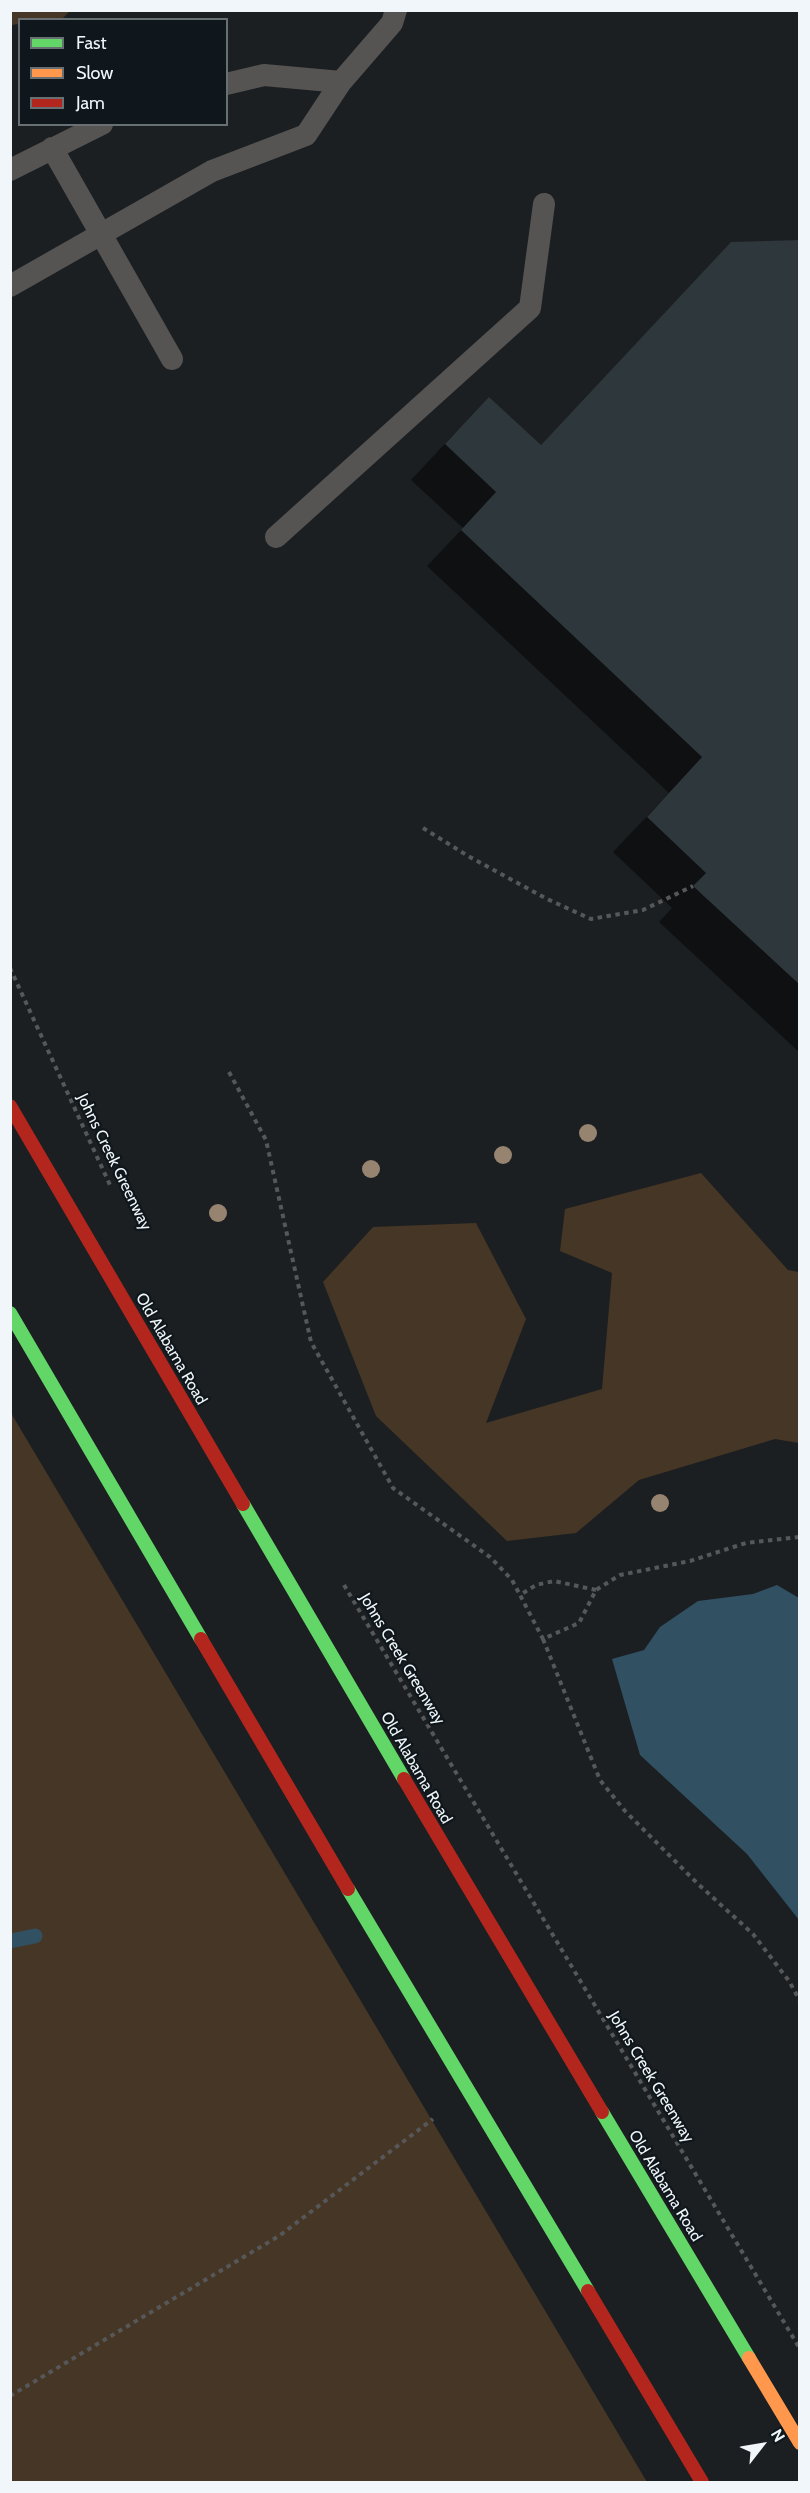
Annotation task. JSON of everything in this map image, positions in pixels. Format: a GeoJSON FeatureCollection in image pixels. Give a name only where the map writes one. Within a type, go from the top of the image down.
{"type":"FeatureCollection","features":[{"type":"Feature","properties":{"kind":"main road","name":"Old Alabama Road"},"geometry":{"type":"LineString","coordinates":[[10,1106],[435,1833],[800,2443]]}},
{"type":"Feature","properties":{"kind":"main road"},"geometry":{"type":"LineString","coordinates":[[10,1313],[336,1870],[702,2482]]}},
{"type":"Feature","properties":{"kind":"lane"},"geometry":{"type":"LineString","coordinates":[[10,286],[212,171],[306,135],[341,82],[392,22],[396,10]]}},
{"type":"Feature","properties":{"kind":"lane"},"geometry":{"type":"LineString","coordinates":[[228,84],[264,75],[341,82]]}},
{"type":"Feature","properties":{"kind":"lane"},"geometry":{"type":"LineString","coordinates":[[10,170],[98,126]]}},
{"type":"Feature","properties":{"kind":"lane"},"geometry":{"type":"LineString","coordinates":[[52,148],[171,358]]}},
{"type":"Feature","properties":{"kind":"lane"},"geometry":{"type":"LineString","coordinates":[[276,537],[530,308],[544,204]]}},
{"type":"Feature","properties":{"kind":"path"},"geometry":{"type":"LineString","coordinates":[[423,828],[468,856],[547,899],[591,919],[643,910],[693,886]]}},
{"type":"Feature","properties":{"kind":"path","name":"Johns Creek Greenway"},"geometry":{"type":"LineString","coordinates":[[10,968],[114,1194]]}},
{"type":"Feature","properties":{"kind":"path"},"geometry":{"type":"LineString","coordinates":[[229,1072],[266,1140],[311,1342],[393,1488],[490,1557],[513,1580],[543,1639],[600,1780],[625,1811],[698,1884],[753,1934],[789,1981],[800,2001]]}},
{"type":"Feature","properties":{"kind":"path"},"geometry":{"type":"LineString","coordinates":[[543,1639],[579,1623],[596,1590],[620,1575],[690,1561],[746,1543],[800,1537]]}},
{"type":"Feature","properties":{"kind":"path"},"geometry":{"type":"LineString","coordinates":[[520,1595],[536,1585],[554,1581],[596,1590]]}},
{"type":"Feature","properties":{"kind":"path","name":"Johns Creek Greenway"},"geometry":{"type":"LineString","coordinates":[[343,1583],[800,2349]]}},
{"type":"Feature","properties":{"kind":"path"},"geometry":{"type":"LineString","coordinates":[[10,2396],[279,2236],[441,2113]]}},
{"type":"Feature","properties":{"kind":"shaded area"},"geometry":{"type":"Polygon","coordinates":[[[11,10],[70,11],[63,18],[18,18],[18,24],[11,25],[11,10]]]}},
{"type":"Feature","properties":{"kind":"shaded area"},"geometry":{"type":"Polygon","coordinates":[[[701,1173],[788,1270],[799,1272],[799,1443],[775,1439],[639,1480],[576,1533],[507,1541],[376,1416],[323,1282],[373,1227],[476,1223],[526,1319],[486,1423],[602,1389],[612,1273],[560,1251],[565,1209],[701,1173]]]}},
{"type":"Feature","properties":{"kind":"shaded area"},"geometry":{"type":"Polygon","coordinates":[[[11,1413],[647,2482],[11,2482],[11,1413]]]}},
{"type":"Feature","properties":{"kind":"water"},"geometry":{"type":"Polygon","coordinates":[[[777,1585],[799,1598],[799,1920],[747,1854],[640,1755],[612,1659],[644,1650],[660,1627],[698,1601],[753,1594],[777,1585]]]}},
{"type":"Feature","properties":{"kind":"building"},"geometry":{"type":"Polygon","coordinates":[[[800,240],[800,985],[693,886],[706,873],[647,817],[702,757],[461,530],[496,492],[445,444],[489,397],[541,445],[731,242],[800,240]]]}},
{"type":"Feature","properties":{"kind":"waterway"},"geometry":{"type":"LineString","coordinates":[[10,1941],[35,1936]]}},
{"type":"Feature","properties":{"kind":"traffic: fast"},"geometry":{"type":"LineString","coordinates":[[10,1313],[201,1639]]}},
{"type":"Feature","properties":{"kind":"traffic: fast"},"geometry":{"type":"LineString","coordinates":[[243,1504],[404,1779]]}},
{"type":"Feature","properties":{"kind":"traffic: fast"},"geometry":{"type":"LineString","coordinates":[[348,1889],[588,2291]]}},
{"type":"Feature","properties":{"kind":"traffic: fast"},"geometry":{"type":"LineString","coordinates":[[602,2112],[749,2358]]}},
{"type":"Feature","properties":{"kind":"traffic: slow"},"geometry":{"type":"LineString","coordinates":[[749,2358],[800,2443]]}},
{"type":"Feature","properties":{"kind":"traffic: jam"},"geometry":{"type":"LineString","coordinates":[[10,1106],[243,1504]]}},
{"type":"Feature","properties":{"kind":"traffic: jam"},"geometry":{"type":"LineString","coordinates":[[201,1639],[348,1889]]}},
{"type":"Feature","properties":{"kind":"traffic: jam"},"geometry":{"type":"LineString","coordinates":[[404,1779],[602,2112]]}},
{"type":"Feature","properties":{"kind":"traffic: jam"},"geometry":{"type":"LineString","coordinates":[[588,2291],[702,2482]]}}]}
